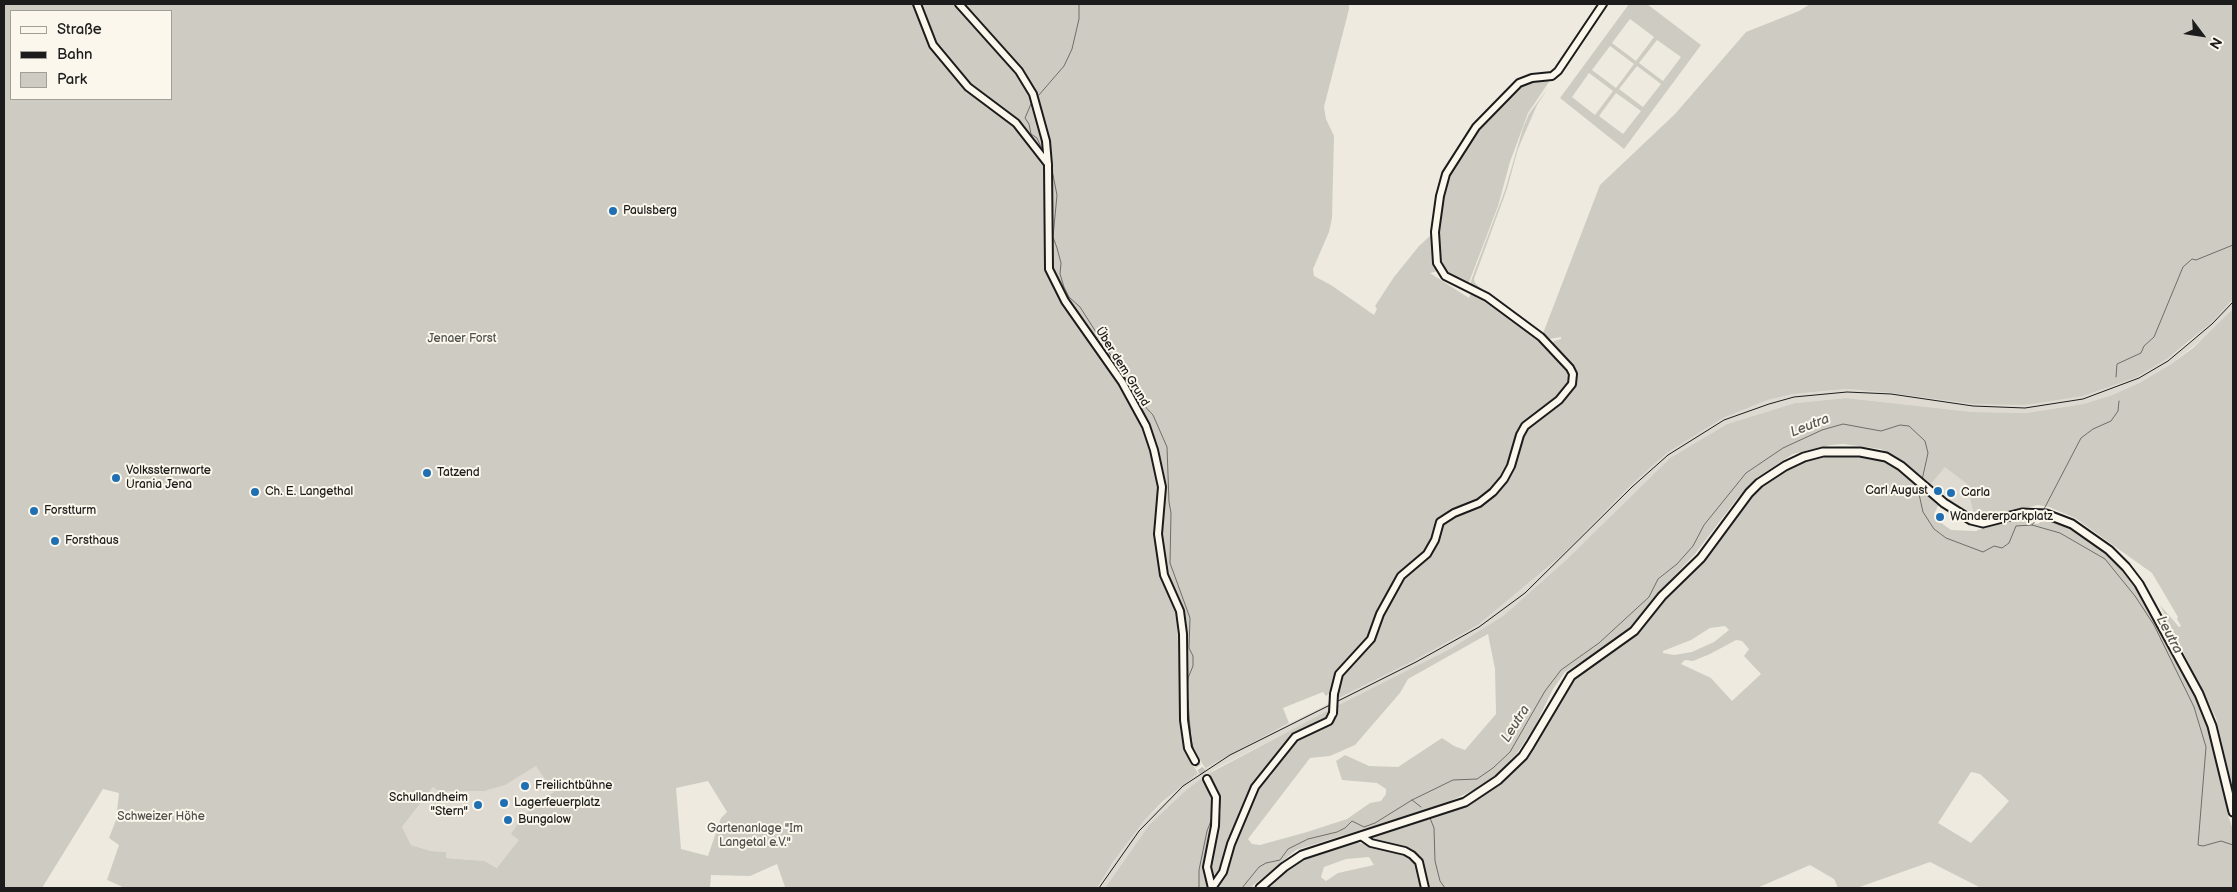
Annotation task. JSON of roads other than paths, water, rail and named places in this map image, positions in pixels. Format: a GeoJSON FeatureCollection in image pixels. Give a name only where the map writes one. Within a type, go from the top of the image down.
{"type":"FeatureCollection","features":[{"type":"Feature","properties":{"kind":"main road"},"geometry":{"type":"LineString","coordinates":[[1260,888],[1284,867],[1302,855],[1465,802],[1498,780],[1522,756],[1530,745],[1571,676],[1634,631],[1662,596],[1701,558],[1749,493],[1773,473],[1814,454],[1844,451],[1871,453],[1886,457],[1960,515],[1977,522],[1989,522],[2022,513],[2043,513],[2066,521],[2099,542],[2126,567],[2139,584],[2188,672],[2206,710],[2212,726],[2233,812]]}},
{"type":"Feature","properties":{"kind":"street"},"geometry":{"type":"LineString","coordinates":[[917,4],[933,45],[968,88],[1016,123],[1048,165]]}},
{"type":"Feature","properties":{"kind":"street","name":"Über dem Grund"},"geometry":{"type":"LineString","coordinates":[[959,4],[1019,70],[1030,86],[1046,141],[1048,165],[1048,269],[1065,302],[1122,382],[1146,426],[1154,450],[1162,487],[1158,534],[1164,575],[1180,611],[1183,634],[1184,720],[1188,748],[1195,761]]}},
{"type":"Feature","properties":{"kind":"street"},"geometry":{"type":"LineString","coordinates":[[1212,888],[1223,872],[1231,844],[1255,787],[1295,738],[1328,721],[1333,713],[1338,674],[1371,639],[1380,614],[1401,576],[1427,554],[1435,540],[1440,522],[1454,513],[1479,504],[1504,479],[1511,466],[1520,435],[1525,426],[1559,400],[1572,384],[1573,374],[1570,368],[1540,337],[1487,296],[1445,276],[1437,263],[1436,232],[1440,196],[1446,174],[1476,127],[1520,83],[1532,78],[1552,76],[1558,71],[1602,4]]}},
{"type":"Feature","properties":{"kind":"street"},"geometry":{"type":"LineString","coordinates":[[1207,779],[1216,797],[1214,826],[1207,867],[1212,888]]}},
{"type":"Feature","properties":{"kind":"street"},"geometry":{"type":"LineString","coordinates":[[1361,836],[1371,843],[1406,851],[1412,855],[1418,862],[1425,888]]}},
{"type":"Feature","properties":{"kind":"waterway"},"geometry":{"type":"LineString","coordinates":[[1039,95],[1064,66],[1072,49],[1079,19],[1079,4]]}},
{"type":"Feature","properties":{"kind":"waterway"},"geometry":{"type":"LineString","coordinates":[[1031,104],[1025,118],[1029,124],[1031,134],[1037,138],[1041,147]]}},
{"type":"Feature","properties":{"kind":"waterway"},"geometry":{"type":"LineString","coordinates":[[1051,165],[1057,195],[1053,237],[1061,263],[1060,274],[1064,287],[1069,297],[1080,307],[1140,401],[1153,415],[1167,447],[1171,513],[1170,563],[1190,618],[1189,648],[1193,656],[1193,666],[1188,678],[1187,690],[1191,740],[1195,755]]}},
{"type":"Feature","properties":{"kind":"waterway"},"geometry":{"type":"LineString","coordinates":[[2116,377],[2117,364],[2141,353],[2144,346],[2154,337],[2183,267],[2192,259],[2196,260],[2233,245]]}},
{"type":"Feature","properties":{"kind":"waterway"},"geometry":{"type":"LineString","coordinates":[[2043,511],[2081,438],[2093,429],[2111,421],[2118,411],[2119,401]]}},
{"type":"Feature","properties":{"kind":"waterway","name":"Leutra"},"geometry":{"type":"LineString","coordinates":[[1242,888],[1259,867],[1266,863],[1280,860],[1288,849],[1308,839],[1337,832],[1345,828],[1352,821],[1364,827],[1375,823],[1412,800],[1453,780],[1477,779],[1493,768],[1510,752],[1545,691],[1561,670],[1599,643],[1649,597],[1658,579],[1677,564],[1693,546],[1704,525],[1746,473],[1783,448],[1822,430],[1843,424],[1881,431],[1900,425],[1909,426],[1925,441],[1928,453],[1922,480]]}},
{"type":"Feature","properties":{"kind":"waterway","name":"Leutra"},"geometry":{"type":"LineString","coordinates":[[1920,486],[1919,494],[1923,512],[1934,529],[1946,538],[1983,552],[1994,546],[2002,548],[2009,543],[2016,526],[2032,525],[2060,533],[2105,559],[2135,596],[2154,625],[2194,707],[2206,747],[2198,845],[2203,846],[2221,841],[2233,845]]}},
{"type":"Feature","properties":{"kind":"waterway"},"geometry":{"type":"LineString","coordinates":[[2032,525],[2039,516]]}},
{"type":"Feature","properties":{"kind":"waterway"},"geometry":{"type":"LineString","coordinates":[[1412,800],[1421,807]]}},
{"type":"Feature","properties":{"kind":"waterway"},"geometry":{"type":"LineString","coordinates":[[1199,888],[1199,870],[1207,831],[1212,818]]}},
{"type":"Feature","properties":{"kind":"waterway"},"geometry":{"type":"LineString","coordinates":[[1430,818],[1434,828],[1435,861],[1440,881],[1445,888]]}},
{"type":"Feature","properties":{"kind":"tunnel"},"geometry":{"type":"LineString","coordinates":[[1195,761],[1207,779]]}},
{"type":"Feature","properties":{"kind":"railway"},"geometry":{"type":"LineString","coordinates":[[1099,888],[1139,831],[1183,786],[1230,755],[1416,662],[1479,627],[1525,593],[1632,487],[1668,455],[1724,420],[1794,397],[1847,392],[1891,394],[1973,406],[2025,408],[2083,399],[2139,378],[2168,361],[2212,324],[2233,302]]}},
{"type":"Feature","properties":{"kind":"place","name":"Paulsberg"},"geometry":{"type":"Point","coordinates":[613,211]}},
{"type":"Feature","properties":{"kind":"place","name":"Tatzend"},"geometry":{"type":"Point","coordinates":[427,473]}},
{"type":"Feature","properties":{"kind":"place","name":"Volkssternwarte Urania Jena"},"geometry":{"type":"Point","coordinates":[116,478]}},
{"type":"Feature","properties":{"kind":"place","name":"Carl August"},"geometry":{"type":"Point","coordinates":[1938,491]}},
{"type":"Feature","properties":{"kind":"place","name":"Ch. E. Langethal"},"geometry":{"type":"Point","coordinates":[255,492]}},
{"type":"Feature","properties":{"kind":"place","name":"Carla"},"geometry":{"type":"Point","coordinates":[1951,493]}},
{"type":"Feature","properties":{"kind":"place","name":"Forstturm"},"geometry":{"type":"Point","coordinates":[34,511]}},
{"type":"Feature","properties":{"kind":"place","name":"Wandererparkplatz"},"geometry":{"type":"Point","coordinates":[1940,517]}},
{"type":"Feature","properties":{"kind":"place","name":"Forsthaus"},"geometry":{"type":"Point","coordinates":[55,541]}},
{"type":"Feature","properties":{"kind":"place","name":"Freilichtbühne"},"geometry":{"type":"Point","coordinates":[525,786]}},
{"type":"Feature","properties":{"kind":"place","name":"Lagerfeuerplatz"},"geometry":{"type":"Point","coordinates":[504,803]}},
{"type":"Feature","properties":{"kind":"place","name":"Schullandheim \"Stern\""},"geometry":{"type":"Point","coordinates":[478,805]}},
{"type":"Feature","properties":{"kind":"place","name":"Bungalow"},"geometry":{"type":"Point","coordinates":[508,820]}},
{"type":"Feature","properties":{"kind":"park label","name":"Jenaer Forst"},"geometry":{"type":"Point","coordinates":[462,339]}},
{"type":"Feature","properties":{"kind":"park label","name":"Schweizer Höhe"},"geometry":{"type":"Point","coordinates":[161,817]}},
{"type":"Feature","properties":{"kind":"park label","name":"Gartenanlage \"Im Langetal e.V.\""},"geometry":{"type":"Point","coordinates":[755,836]}}]}
